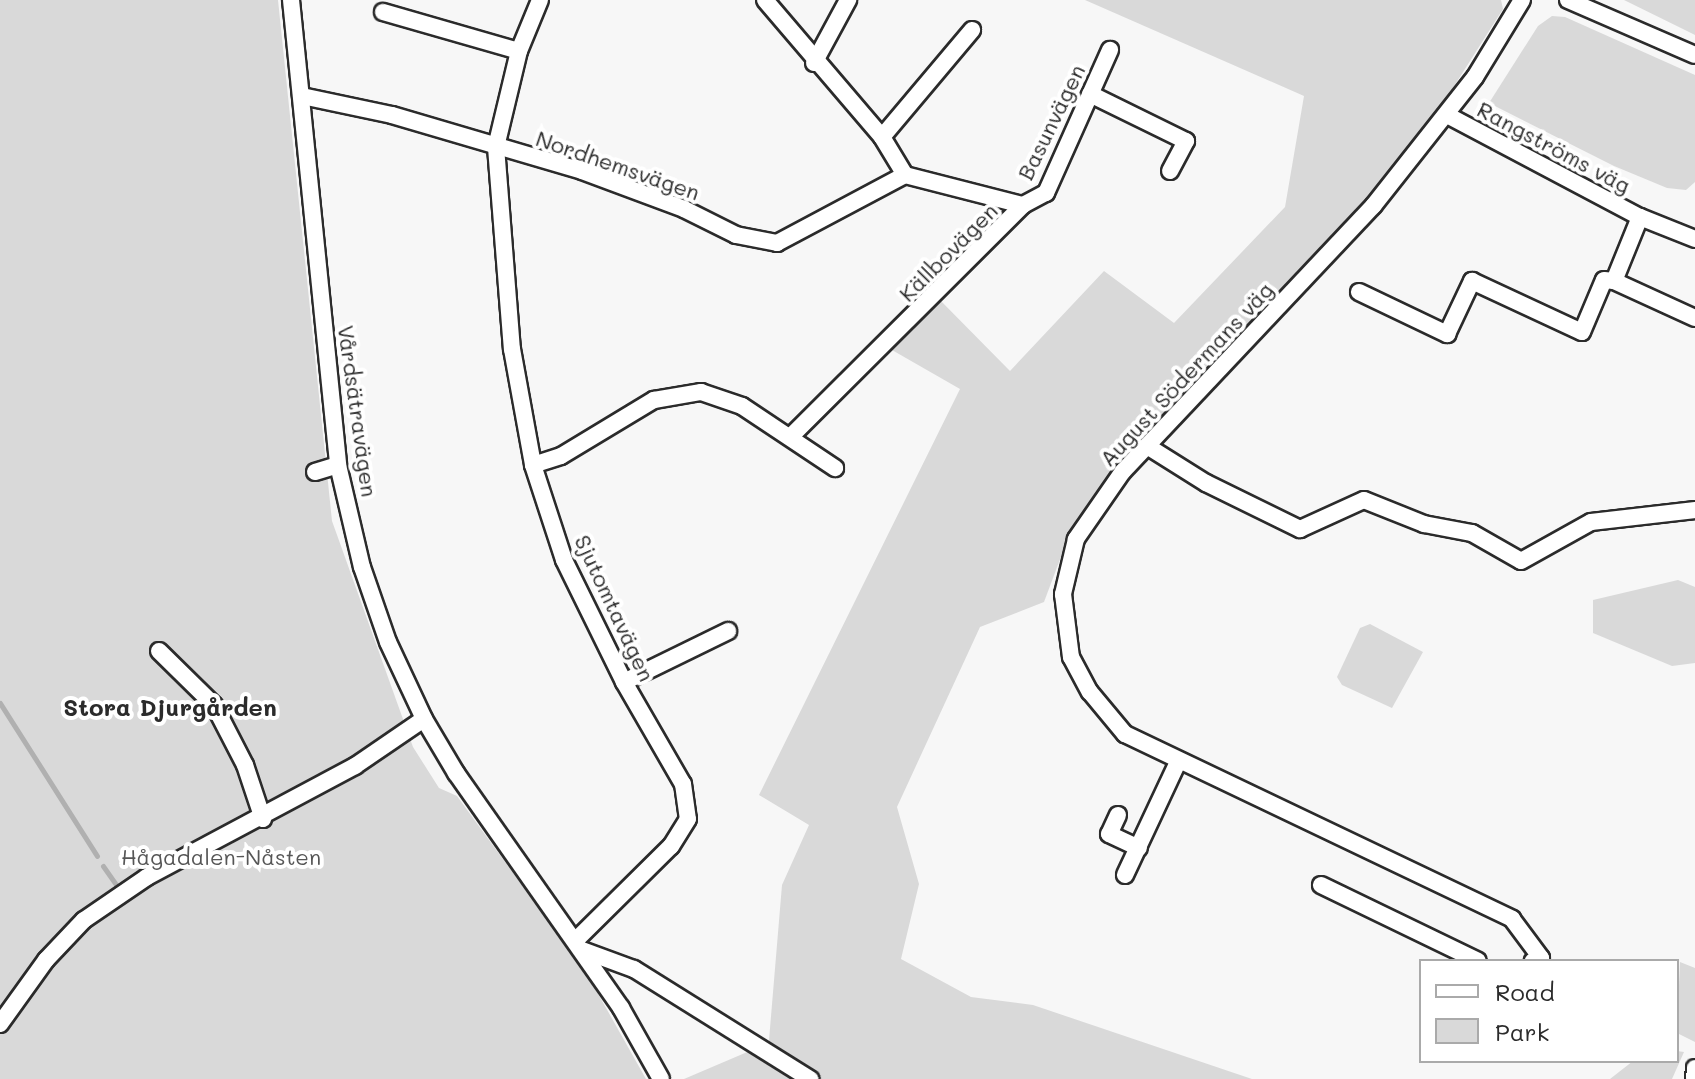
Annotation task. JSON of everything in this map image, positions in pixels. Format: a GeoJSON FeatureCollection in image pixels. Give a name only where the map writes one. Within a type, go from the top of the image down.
{"type":"FeatureCollection","features":[{"type":"Feature","properties":{"kind":"street","name":"Vårdsätravägen"},"geometry":{"type":"LineString","coordinates":[[291,0],[338,465],[367,579],[424,719],[456,773],[579,945],[661,1079]]}},
{"type":"Feature","properties":{"kind":"street"},"geometry":{"type":"LineString","coordinates":[[496,147],[519,51],[540,0]]}},
{"type":"Feature","properties":{"kind":"street"},"geometry":{"type":"LineString","coordinates":[[765,0],[814,63],[882,137],[905,175]]}},
{"type":"Feature","properties":{"kind":"street"},"geometry":{"type":"LineString","coordinates":[[814,63],[848,0]]}},
{"type":"Feature","properties":{"kind":"street","name":"August Södermans väg"},"geometry":{"type":"LineString","coordinates":[[1522,0],[1447,115],[1373,206],[1147,446],[1076,539],[1065,581],[1064,628],[1071,657],[1107,714],[1125,734],[1178,762],[1512,919],[1537,959]]}},
{"type":"Feature","properties":{"kind":"street"},"geometry":{"type":"LineString","coordinates":[[1568,0],[1695,55]]}},
{"type":"Feature","properties":{"kind":"street"},"geometry":{"type":"LineString","coordinates":[[383,12],[519,51]]}},
{"type":"Feature","properties":{"kind":"street"},"geometry":{"type":"LineString","coordinates":[[882,137],[972,30]]}},
{"type":"Feature","properties":{"kind":"street","name":"Basunvägen"},"geometry":{"type":"LineString","coordinates":[[1023,205],[1046,193],[1110,50]]}},
{"type":"Feature","properties":{"kind":"street"},"geometry":{"type":"LineString","coordinates":[[1090,94],[1186,141],[1170,171]]}},
{"type":"Feature","properties":{"kind":"street","name":"Nordhemsvägen"},"geometry":{"type":"LineString","coordinates":[[302,96],[392,115],[582,171],[736,235],[777,243],[905,175]]}},
{"type":"Feature","properties":{"kind":"street","name":"Rangströms väg"},"geometry":{"type":"LineString","coordinates":[[1447,115],[1640,217],[1695,239]]}},
{"type":"Feature","properties":{"kind":"street","name":"Sjutomtavägen"},"geometry":{"type":"LineString","coordinates":[[496,147],[502,272],[533,465],[564,560],[624,682],[683,784],[688,819],[671,846],[579,945]]}},
{"type":"Feature","properties":{"kind":"street","name":"Källbovägen"},"geometry":{"type":"LineString","coordinates":[[905,175],[954,192],[1023,205]]}},
{"type":"Feature","properties":{"kind":"street","name":"Källbovägen"},"geometry":{"type":"LineString","coordinates":[[790,437],[1023,205]]}},
{"type":"Feature","properties":{"kind":"street"},"geometry":{"type":"LineString","coordinates":[[1614,281],[1640,217]]}},
{"type":"Feature","properties":{"kind":"street"},"geometry":{"type":"LineString","coordinates":[[1359,292],[1447,334],[1472,281],[1582,332],[1604,280],[1614,281],[1695,318]]}},
{"type":"Feature","properties":{"kind":"street"},"geometry":{"type":"LineString","coordinates":[[533,465],[561,456],[654,400],[701,392],[742,406],[835,468]]}},
{"type":"Feature","properties":{"kind":"street"},"geometry":{"type":"LineString","coordinates":[[1147,446],[1206,483],[1300,529],[1364,500],[1424,524],[1472,533],[1521,561],[1591,522],[1695,510]]}},
{"type":"Feature","properties":{"kind":"street"},"geometry":{"type":"LineString","coordinates":[[315,472],[338,465]]}},
{"type":"Feature","properties":{"kind":"street"},"geometry":{"type":"LineString","coordinates":[[624,682],[728,631]]}},
{"type":"Feature","properties":{"kind":"street"},"geometry":{"type":"LineString","coordinates":[[159,651],[214,705],[245,765],[263,819]]}},
{"type":"Feature","properties":{"kind":"street"},"geometry":{"type":"LineString","coordinates":[[0,1024],[46,960],[84,920],[147,877],[263,819],[424,719]]}},
{"type":"Feature","properties":{"kind":"street"},"geometry":{"type":"LineString","coordinates":[[1125,875],[1178,762]]}},
{"type":"Feature","properties":{"kind":"street"},"geometry":{"type":"LineString","coordinates":[[1118,815],[1109,834],[1139,848]]}},
{"type":"Feature","properties":{"kind":"street"},"geometry":{"type":"LineString","coordinates":[[1321,885],[1474,959]]}},
{"type":"Feature","properties":{"kind":"street"},"geometry":{"type":"LineString","coordinates":[[579,945],[634,969],[768,1058],[810,1079]]}},
{"type":"Feature","properties":{"kind":"street"},"geometry":{"type":"LineString","coordinates":[[1694,1079],[1695,1068]]}},
{"type":"Feature","properties":{"kind":"green space","name":"Hågadalen-Nåsten"},"geometry":{"type":"Polygon","coordinates":[[[0,0],[278,0],[332,521],[413,747],[439,788],[457,796],[588,976],[646,1079],[0,1079],[0,0]]]}},
{"type":"Feature","properties":{"kind":"green space"},"geometry":{"type":"Polygon","coordinates":[[[1085,0],[1501,0],[1503,9],[1437,113],[1363,203],[1114,471],[1071,530],[1044,602],[980,627],[897,807],[919,884],[901,959],[971,997],[1033,1005],[1252,1079],[684,1079],[759,1047],[768,1052],[782,885],[809,825],[759,795],[960,389],[885,346],[935,295],[1010,371],[1104,271],[1174,323],[1285,207],[1304,96],[1085,0]]]}},
{"type":"Feature","properties":{"kind":"green space"},"geometry":{"type":"Polygon","coordinates":[[[1624,0],[1695,0],[1695,35],[1687,31],[1624,0]]]}},
{"type":"Feature","properties":{"kind":"green space"},"geometry":{"type":"Polygon","coordinates":[[[1552,16],[1565,17],[1695,75],[1695,182],[1686,190],[1667,188],[1614,166],[1489,103],[1538,26],[1552,16]]]}},
{"type":"Feature","properties":{"kind":"green space"},"geometry":{"type":"Polygon","coordinates":[[[1678,580],[1695,587],[1695,663],[1672,666],[1593,633],[1593,600],[1678,580]]]}},
{"type":"Feature","properties":{"kind":"green space"},"geometry":{"type":"Polygon","coordinates":[[[1370,624],[1423,652],[1392,708],[1342,685],[1337,677],[1360,628],[1370,624]]]}},
{"type":"Feature","properties":{"kind":"green space"},"geometry":{"type":"Polygon","coordinates":[[[1680,962],[1695,968],[1695,1042],[1679,1034],[1680,962]]]}},
{"type":"Feature","properties":{"kind":"green space"},"geometry":{"type":"Polygon","coordinates":[[[1679,1051],[1684,1052],[1672,1079],[1610,1079],[1630,1063],[1679,1063],[1679,1051]]]}},
{"type":"Feature","properties":{"kind":"waterway"},"geometry":{"type":"LineString","coordinates":[[0,703],[97,856]]}},
{"type":"Feature","properties":{"kind":"waterway"},"geometry":{"type":"LineString","coordinates":[[103,866],[117,886]]}},
{"type":"Feature","properties":{"kind":"district","name":"Stora Djurgården"},"geometry":{"type":"Point","coordinates":[170,707]}}]}
